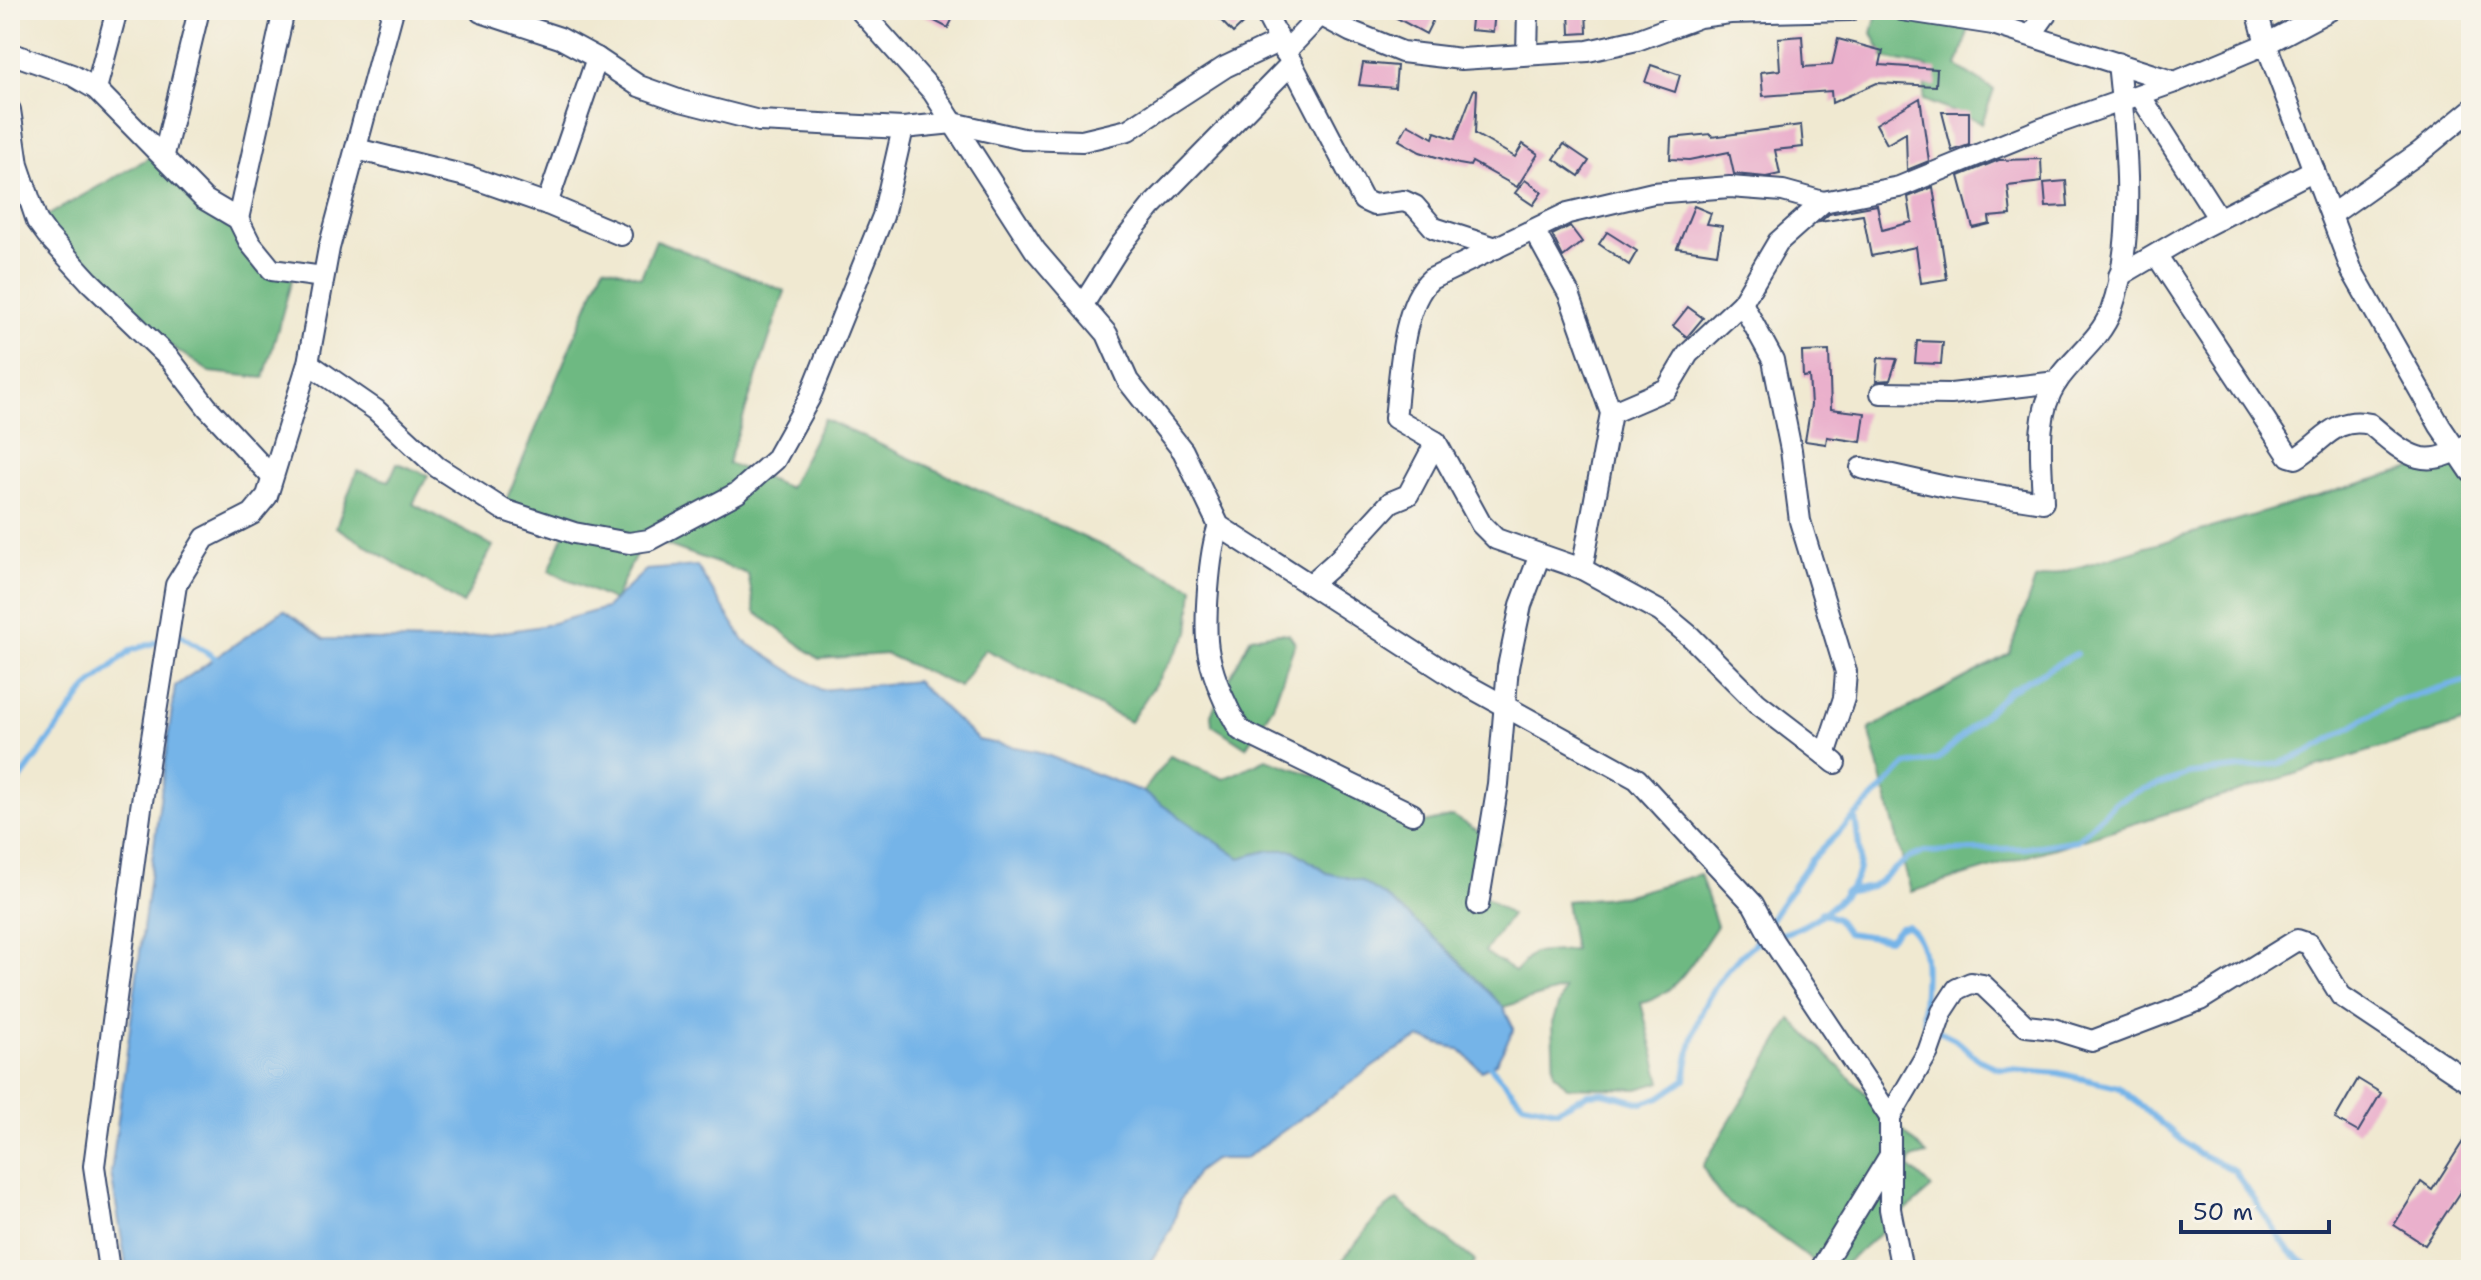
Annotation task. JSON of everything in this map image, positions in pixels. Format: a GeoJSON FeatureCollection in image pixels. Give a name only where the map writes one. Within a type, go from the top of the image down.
{"type":"FeatureCollection","features":[{"type":"Feature","properties":{"kind":"street"},"geometry":{"type":"LineString","coordinates":[[96,89],[117,10]]}},
{"type":"Feature","properties":{"kind":"street"},"geometry":{"type":"LineString","coordinates":[[164,155],[199,10]]}},
{"type":"Feature","properties":{"kind":"street"},"geometry":{"type":"LineString","coordinates":[[238,219],[284,10]]}},
{"type":"Feature","properties":{"kind":"street"},"geometry":{"type":"LineString","coordinates":[[109,1270],[94,1181],[95,1157],[141,808],[176,585],[205,538],[242,520],[263,503],[308,363],[323,277],[393,10]]}},
{"type":"Feature","properties":{"kind":"street"},"geometry":{"type":"LineString","coordinates":[[860,10],[933,92],[1035,250],[1084,303],[1107,334],[1128,381],[1183,451],[1219,526],[1503,706],[1637,779],[1753,904],[1850,1061],[1890,1117]]}},
{"type":"Feature","properties":{"kind":"street"},"geometry":{"type":"LineString","coordinates":[[1264,10],[1363,200],[1374,205],[1404,201],[1415,206],[1434,228],[1496,248]]}},
{"type":"Feature","properties":{"kind":"street"},"geometry":{"type":"LineString","coordinates":[[1527,54],[1528,10]]}},
{"type":"Feature","properties":{"kind":"street"},"geometry":{"type":"LineString","coordinates":[[1084,303],[1151,207],[1319,12],[1402,52],[1461,59],[1588,51],[1637,40],[1699,14],[1850,10]]}},
{"type":"Feature","properties":{"kind":"street"},"geometry":{"type":"LineString","coordinates":[[1902,10],[1993,24],[2175,82]]}},
{"type":"Feature","properties":{"kind":"street"},"geometry":{"type":"LineString","coordinates":[[2031,35],[2049,10]]}},
{"type":"Feature","properties":{"kind":"street"},"geometry":{"type":"LineString","coordinates":[[2257,10],[2266,44],[2352,271],[2464,447],[2471,472]]}},
{"type":"Feature","properties":{"kind":"street"},"geometry":{"type":"LineString","coordinates":[[1742,303],[1773,360],[1791,450],[1800,521],[1846,672],[1844,698],[1830,759],[1757,703],[1691,637],[1661,612],[1582,569],[1503,544],[1490,534],[1436,442],[1395,418],[1412,309],[1418,292],[1431,279],[1568,213],[1686,189],[1783,191],[1823,202],[1899,187],[2041,129],[2131,100],[2175,82],[2266,44],[2330,10]]}},
{"type":"Feature","properties":{"kind":"street"},"geometry":{"type":"LineString","coordinates":[[481,12],[560,38],[639,86],[729,115],[759,121],[903,128],[953,123],[1023,139],[1082,141],[1111,136],[1139,124],[1225,67],[1286,52]]}},
{"type":"Feature","properties":{"kind":"street"},"geometry":{"type":"LineString","coordinates":[[10,53],[72,75],[96,89],[204,199],[238,219],[250,243],[272,270],[281,274],[323,277]]}},
{"type":"Feature","properties":{"kind":"street"},"geometry":{"type":"LineString","coordinates":[[547,204],[561,153],[597,58]]}},
{"type":"Feature","properties":{"kind":"street"},"geometry":{"type":"LineString","coordinates":[[2118,63],[2131,100],[2219,219]]}},
{"type":"Feature","properties":{"kind":"street"},"geometry":{"type":"LineString","coordinates":[[1861,468],[1946,487],[2043,502],[2042,419],[2057,382],[2107,320],[2119,276],[2126,238],[2131,100]]}},
{"type":"Feature","properties":{"kind":"street"},"geometry":{"type":"LineString","coordinates":[[10,110],[18,165],[37,221],[89,281],[154,342],[272,477]]}},
{"type":"Feature","properties":{"kind":"street"},"geometry":{"type":"LineString","coordinates":[[2331,215],[2420,152],[2471,110]]}},
{"type":"Feature","properties":{"kind":"street"},"geometry":{"type":"LineString","coordinates":[[308,363],[376,410],[437,467],[504,510],[574,533],[629,543],[649,540],[737,493],[775,460],[809,399],[883,216],[903,128]]}},
{"type":"Feature","properties":{"kind":"street"},"geometry":{"type":"LineString","coordinates":[[356,149],[470,177],[547,204],[621,235]]}},
{"type":"Feature","properties":{"kind":"street"},"geometry":{"type":"LineString","coordinates":[[2119,276],[2314,170]]}},
{"type":"Feature","properties":{"kind":"street"},"geometry":{"type":"LineString","coordinates":[[1611,413],[1667,389],[1688,354],[1742,303],[1778,242],[1823,202]]}},
{"type":"Feature","properties":{"kind":"street"},"geometry":{"type":"LineString","coordinates":[[1534,230],[1569,294],[1611,413],[1582,569]]}},
{"type":"Feature","properties":{"kind":"street"},"geometry":{"type":"LineString","coordinates":[[2157,256],[2289,456],[2296,458],[2305,453],[2332,428],[2359,422],[2370,424],[2388,443],[2424,460],[2464,447]]}},
{"type":"Feature","properties":{"kind":"street"},"geometry":{"type":"LineString","coordinates":[[1881,393],[1951,394],[2057,382]]}},
{"type":"Feature","properties":{"kind":"street"},"geometry":{"type":"LineString","coordinates":[[1311,584],[1337,561],[1391,502],[1408,495],[1436,442]]}},
{"type":"Feature","properties":{"kind":"street"},"geometry":{"type":"LineString","coordinates":[[1219,526],[1212,544],[1208,655],[1230,714],[1240,730],[1412,814]]}},
{"type":"Feature","properties":{"kind":"street"},"geometry":{"type":"LineString","coordinates":[[1478,905],[1498,784],[1503,706],[1514,632],[1539,557]]}},
{"type":"Feature","properties":{"kind":"street"},"geometry":{"type":"LineString","coordinates":[[1902,1270],[1890,1209],[1890,1117],[1928,1052],[1942,1012],[1957,989],[1964,986],[1983,985],[2030,1028],[2053,1029],[2092,1041],[2200,1000],[2297,940],[2309,944],[2341,996],[2471,1083]]}},
{"type":"Feature","properties":{"kind":"street"},"geometry":{"type":"LineString","coordinates":[[1820,1270],[1889,1157]]}},
{"type":"Feature","properties":{"kind":"green space"},"geometry":{"type":"Polygon","coordinates":[[[1878,10],[1975,10],[1957,66],[1994,90],[1982,123],[1923,100],[1928,67],[1884,58],[1872,33],[1878,10]]]}},
{"type":"Feature","properties":{"kind":"green space"},"geometry":{"type":"Polygon","coordinates":[[[154,155],[292,279],[264,378],[210,372],[159,338],[40,220],[154,155]]]}},
{"type":"Feature","properties":{"kind":"green space"},"geometry":{"type":"Polygon","coordinates":[[[656,240],[785,291],[728,463],[789,488],[824,419],[1193,587],[1189,633],[1130,722],[985,649],[960,687],[886,654],[819,659],[755,612],[748,574],[644,537],[614,601],[549,571],[568,524],[504,505],[604,266],[641,277],[656,240]]]}},
{"type":"Feature","properties":{"kind":"green space"},"geometry":{"type":"Polygon","coordinates":[[[2450,457],[2471,490],[2471,720],[1911,892],[1869,729],[2009,654],[2035,580],[2450,457]]]}},
{"type":"Feature","properties":{"kind":"green space"},"geometry":{"type":"Polygon","coordinates":[[[397,463],[428,475],[413,504],[493,546],[463,604],[336,527],[357,471],[389,481],[397,463]]]}},
{"type":"Feature","properties":{"kind":"green space"},"geometry":{"type":"Polygon","coordinates":[[[1289,634],[1295,643],[1273,706],[1246,747],[1212,725],[1211,714],[1251,637],[1289,634]]]}},
{"type":"Feature","properties":{"kind":"green space"},"geometry":{"type":"Polygon","coordinates":[[[1170,756],[1224,779],[1266,759],[1349,787],[1412,826],[1453,816],[1499,843],[1469,885],[1511,915],[1485,952],[1515,972],[1533,953],[1574,950],[1566,901],[1624,896],[1700,874],[1717,926],[1675,983],[1654,999],[1641,1003],[1661,1082],[1637,1089],[1567,1087],[1554,1073],[1552,1023],[1564,989],[1503,1007],[1444,946],[1361,881],[1327,873],[1293,850],[1270,850],[1240,858],[1143,792],[1170,756]]]}},
{"type":"Feature","properties":{"kind":"green space"},"geometry":{"type":"Polygon","coordinates":[[[1791,1019],[1927,1155],[1911,1159],[1909,1167],[1932,1188],[1838,1270],[1822,1267],[1730,1204],[1714,1186],[1703,1166],[1791,1019]]]}},
{"type":"Feature","properties":{"kind":"green space"},"geometry":{"type":"Polygon","coordinates":[[[1397,1200],[1475,1261],[1470,1270],[1335,1270],[1381,1212],[1397,1200]]]}},
{"type":"Feature","properties":{"kind":"water"},"geometry":{"type":"Polygon","coordinates":[[[697,566],[744,641],[821,690],[916,681],[978,740],[1036,751],[1143,792],[1240,858],[1270,850],[1293,850],[1327,873],[1361,881],[1386,897],[1444,946],[1503,1007],[1514,1029],[1496,1063],[1481,1070],[1460,1050],[1420,1038],[1395,1051],[1244,1159],[1215,1159],[1197,1172],[1180,1200],[1172,1228],[1145,1270],[127,1270],[111,1173],[175,686],[284,610],[324,639],[443,641],[542,626],[606,608],[646,570],[697,566]]]}},
{"type":"Feature","properties":{"kind":"building"},"geometry":{"type":"Polygon","coordinates":[[[913,10],[957,10],[948,28],[913,10]]]}},
{"type":"Feature","properties":{"kind":"building"},"geometry":{"type":"Polygon","coordinates":[[[1211,10],[1251,10],[1252,15],[1233,33],[1211,10]]]}},
{"type":"Feature","properties":{"kind":"building"},"geometry":{"type":"Polygon","coordinates":[[[1382,10],[1420,10],[1434,18],[1426,34],[1382,10]]]}},
{"type":"Feature","properties":{"kind":"building"},"geometry":{"type":"Polygon","coordinates":[[[1472,10],[1495,10],[1493,32],[1470,30],[1472,10]]]}},
{"type":"Feature","properties":{"kind":"building"},"geometry":{"type":"Polygon","coordinates":[[[1569,10],[1586,10],[1587,33],[1570,34],[1569,10]]]}},
{"type":"Feature","properties":{"kind":"building"},"geometry":{"type":"Polygon","coordinates":[[[1802,36],[1804,67],[1832,65],[1838,39],[1883,51],[1880,65],[1937,69],[1936,86],[1877,83],[1832,103],[1831,91],[1763,96],[1761,72],[1780,70],[1778,38],[1802,36]]]}},
{"type":"Feature","properties":{"kind":"building"},"geometry":{"type":"Polygon","coordinates":[[[1363,63],[1397,66],[1395,88],[1359,85],[1363,63]]]}},
{"type":"Feature","properties":{"kind":"building"},"geometry":{"type":"Polygon","coordinates":[[[1651,65],[1680,75],[1675,92],[1645,82],[1651,65]]]}},
{"type":"Feature","properties":{"kind":"building"},"geometry":{"type":"Polygon","coordinates":[[[1474,89],[1477,90],[1475,134],[1515,157],[1523,144],[1538,154],[1517,187],[1472,162],[1470,166],[1459,164],[1420,152],[1399,140],[1408,124],[1433,138],[1435,132],[1455,139],[1474,89]]]}},
{"type":"Feature","properties":{"kind":"building"},"geometry":{"type":"Polygon","coordinates":[[[1920,98],[1929,161],[1907,170],[1906,133],[1887,144],[1876,124],[1920,98]]]}},
{"type":"Feature","properties":{"kind":"building"},"geometry":{"type":"Polygon","coordinates":[[[1942,112],[1969,112],[1969,145],[1952,151],[1942,112]]]}},
{"type":"Feature","properties":{"kind":"building"},"geometry":{"type":"Polygon","coordinates":[[[1801,125],[1803,147],[1775,150],[1780,174],[1766,177],[1734,174],[1729,152],[1689,160],[1670,159],[1671,138],[1711,134],[1712,137],[1801,125]]]}},
{"type":"Feature","properties":{"kind":"building"},"geometry":{"type":"Polygon","coordinates":[[[1564,144],[1589,161],[1579,176],[1554,159],[1564,144]]]}},
{"type":"Feature","properties":{"kind":"building"},"geometry":{"type":"Polygon","coordinates":[[[2041,159],[2042,182],[2008,186],[2011,215],[1989,217],[1990,224],[1973,228],[1959,176],[1999,160],[2041,159]]]}},
{"type":"Feature","properties":{"kind":"building"},"geometry":{"type":"Polygon","coordinates":[[[1525,180],[1542,192],[1533,205],[1515,193],[1525,180]]]}},
{"type":"Feature","properties":{"kind":"building"},"geometry":{"type":"Polygon","coordinates":[[[2066,181],[2068,206],[2046,207],[2044,183],[2066,181]]]}},
{"type":"Feature","properties":{"kind":"building"},"geometry":{"type":"Polygon","coordinates":[[[1933,187],[1947,279],[1921,283],[1916,247],[1871,256],[1863,215],[1820,222],[1829,214],[1877,205],[1882,230],[1912,222],[1908,197],[1933,187]]]}},
{"type":"Feature","properties":{"kind":"building"},"geometry":{"type":"Polygon","coordinates":[[[1694,206],[1711,213],[1707,224],[1722,226],[1717,254],[1677,248],[1694,206]]]}},
{"type":"Feature","properties":{"kind":"building"},"geometry":{"type":"Polygon","coordinates":[[[1570,226],[1582,242],[1563,257],[1552,235],[1570,226]]]}},
{"type":"Feature","properties":{"kind":"building"},"geometry":{"type":"Polygon","coordinates":[[[1607,232],[1637,251],[1629,265],[1599,244],[1607,232]]]}},
{"type":"Feature","properties":{"kind":"building"},"geometry":{"type":"Polygon","coordinates":[[[1688,307],[1703,318],[1687,337],[1673,326],[1688,307]]]}},
{"type":"Feature","properties":{"kind":"building"},"geometry":{"type":"Polygon","coordinates":[[[1917,341],[1943,342],[1941,364],[1915,363],[1917,341]]]}},
{"type":"Feature","properties":{"kind":"building"},"geometry":{"type":"Polygon","coordinates":[[[1829,351],[1831,409],[1865,413],[1861,442],[1827,437],[1826,444],[1805,441],[1811,405],[1809,376],[1803,377],[1802,352],[1829,351]]]}},
{"type":"Feature","properties":{"kind":"building"},"geometry":{"type":"Polygon","coordinates":[[[1878,358],[1897,359],[1890,380],[1876,381],[1878,358]]]}},
{"type":"Feature","properties":{"kind":"building"},"geometry":{"type":"Polygon","coordinates":[[[2358,1079],[2381,1093],[2358,1132],[2335,1119],[2358,1079]]]}},
{"type":"Feature","properties":{"kind":"building"},"geometry":{"type":"Polygon","coordinates":[[[2471,1129],[2471,1175],[2425,1245],[2394,1225],[2421,1182],[2432,1190],[2471,1129]]]}},
{"type":"Feature","properties":{"kind":"waterway"},"geometry":{"type":"LineString","coordinates":[[10,793],[87,688],[131,650],[181,635],[215,658]]}},
{"type":"Feature","properties":{"kind":"waterway"},"geometry":{"type":"LineString","coordinates":[[1754,944],[1811,860],[1906,765],[1937,760],[2010,690],[2076,654]]}},
{"type":"Feature","properties":{"kind":"waterway"},"geometry":{"type":"LineString","coordinates":[[1844,892],[1872,887],[1907,859],[1924,852],[2027,848],[2077,840],[2116,802],[2138,791],[2189,774],[2278,764],[2308,752],[2393,702],[2471,679]]}},
{"type":"Feature","properties":{"kind":"waterway"},"geometry":{"type":"LineString","coordinates":[[1490,1066],[1523,1103],[1557,1110],[1588,1094],[1603,1093],[1642,1103],[1660,1097],[1685,1080],[1692,1041],[1704,1006],[1736,961],[1756,944],[1812,920],[1830,908],[1852,885],[1860,864],[1855,818]]}},
{"type":"Feature","properties":{"kind":"waterway"},"geometry":{"type":"LineString","coordinates":[[1821,912],[1837,919],[1847,933],[1889,939],[1900,927],[1908,926],[1922,948],[1925,1024],[1955,1039],[1979,1060],[1998,1068],[2058,1073],[2118,1087],[2196,1152],[2234,1170],[2289,1251],[2314,1270]]}}]}
